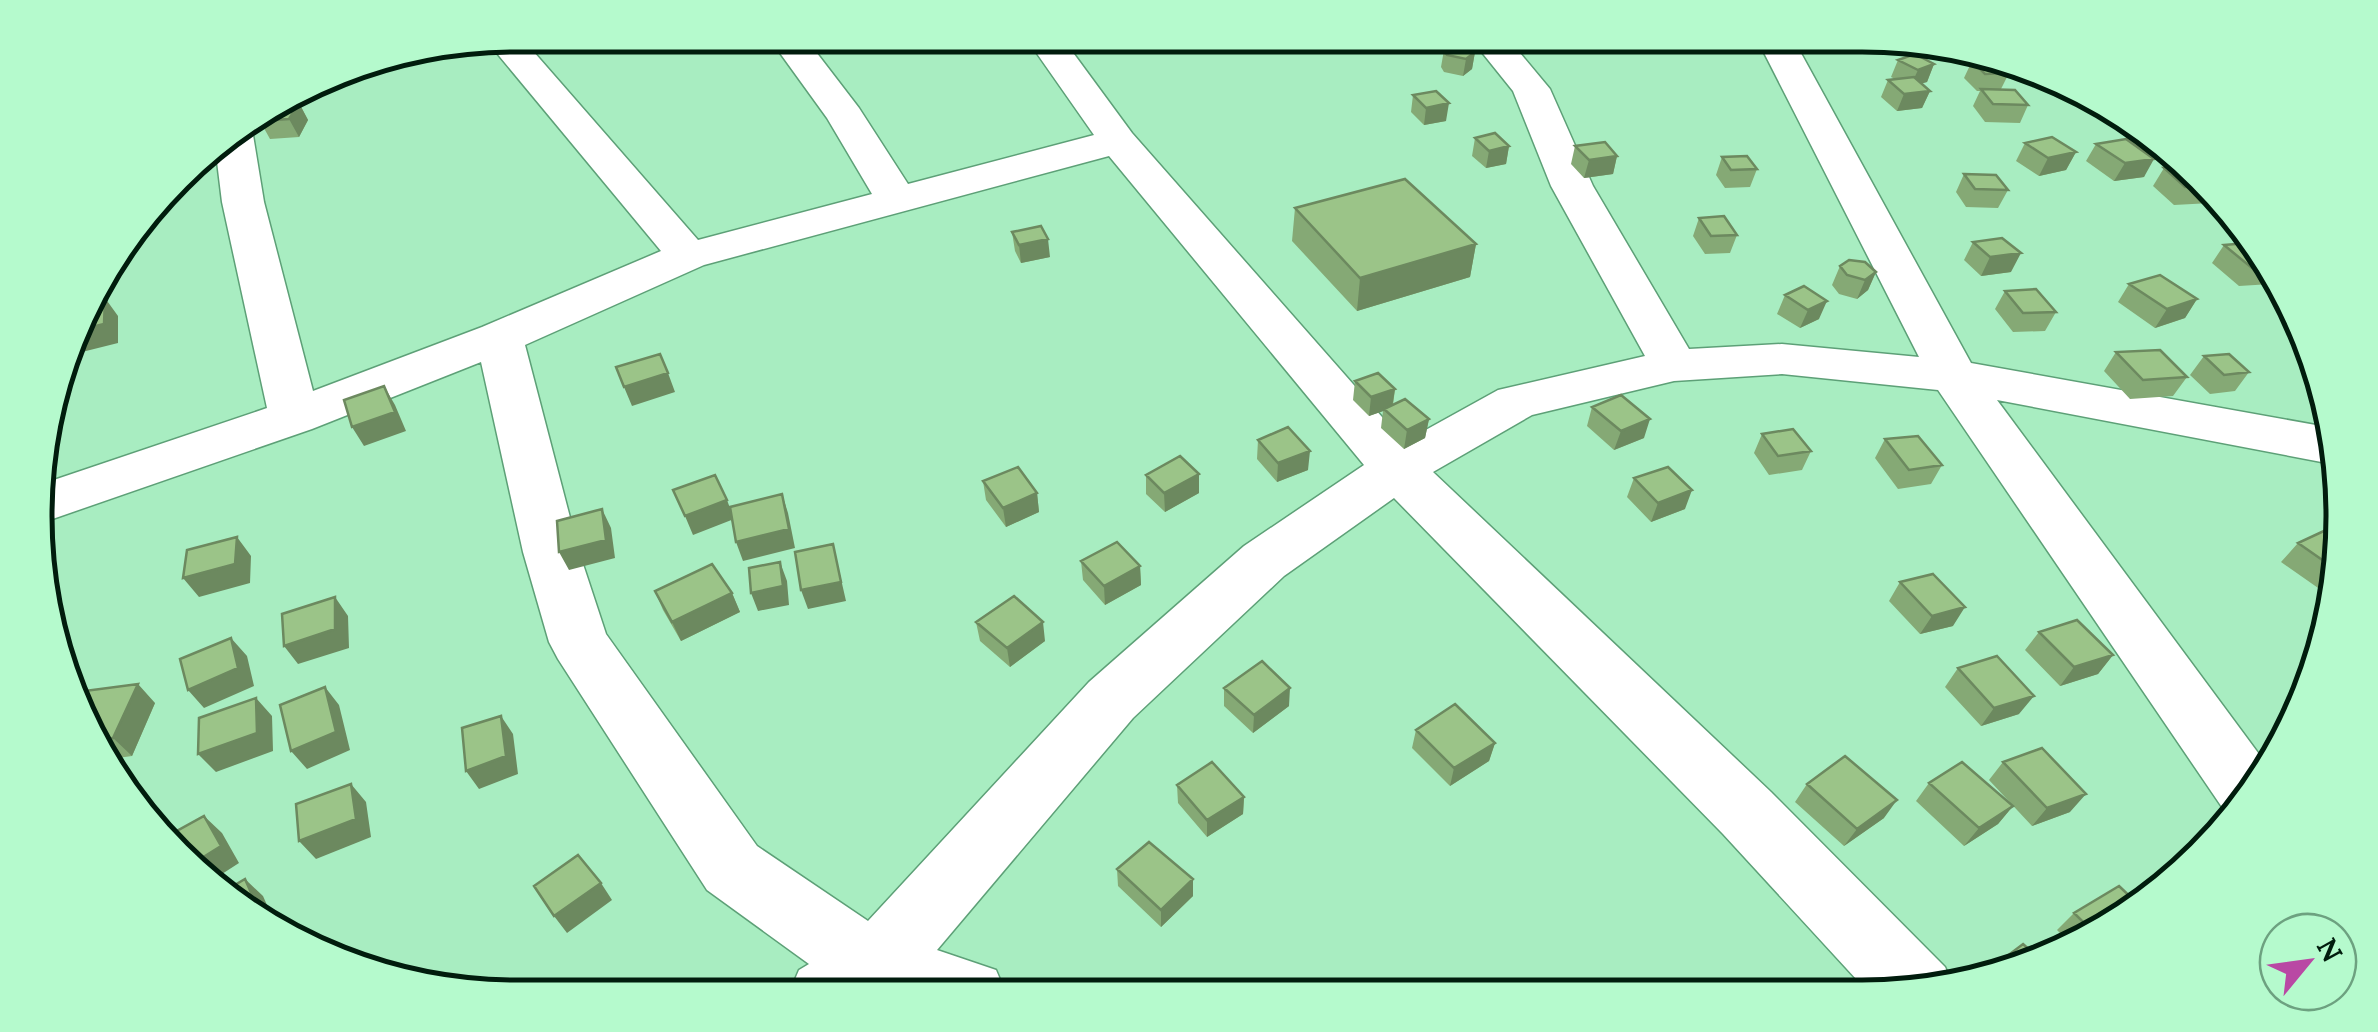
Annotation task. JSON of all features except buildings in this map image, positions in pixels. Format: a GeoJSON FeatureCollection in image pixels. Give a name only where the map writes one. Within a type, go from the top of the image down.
{"type":"FeatureCollection","features":[{"type":"Feature","properties":{"kind":"street"},"geometry":{"type":"LineString","coordinates":[[514,52],[688,256]]}},
{"type":"Feature","properties":{"kind":"street"},"geometry":{"type":"LineString","coordinates":[[798,52],[845,116],[897,200]]}},
{"type":"Feature","properties":{"kind":"street"},"geometry":{"type":"LineString","coordinates":[[1054,52],[1118,141],[1396,469],[1747,813],[1904,978]]}},
{"type":"Feature","properties":{"kind":"street"},"geometry":{"type":"LineString","coordinates":[[1500,52],[1532,89],[1572,186],[1674,365]]}},
{"type":"Feature","properties":{"kind":"street"},"geometry":{"type":"LineString","coordinates":[[1781,52],[1953,376],[2241,782]]}},
{"type":"Feature","properties":{"kind":"street"},"geometry":{"type":"LineString","coordinates":[[53,500],[294,417],[500,338],[688,256],[1118,141]]}},
{"type":"Feature","properties":{"kind":"street"},"geometry":{"type":"LineString","coordinates":[[235,147],[243,202],[294,417]]}},
{"type":"Feature","properties":{"kind":"street"},"geometry":{"type":"LineString","coordinates":[[500,338],[551,552],[579,642],[732,868],[847,980]]}},
{"type":"Feature","properties":{"kind":"street"},"geometry":{"type":"LineString","coordinates":[[851,980],[942,894],[1111,700],[1264,561],[1396,469],[1516,402],[1674,365],[1782,359],[1953,376],[2320,444]]}}]}
